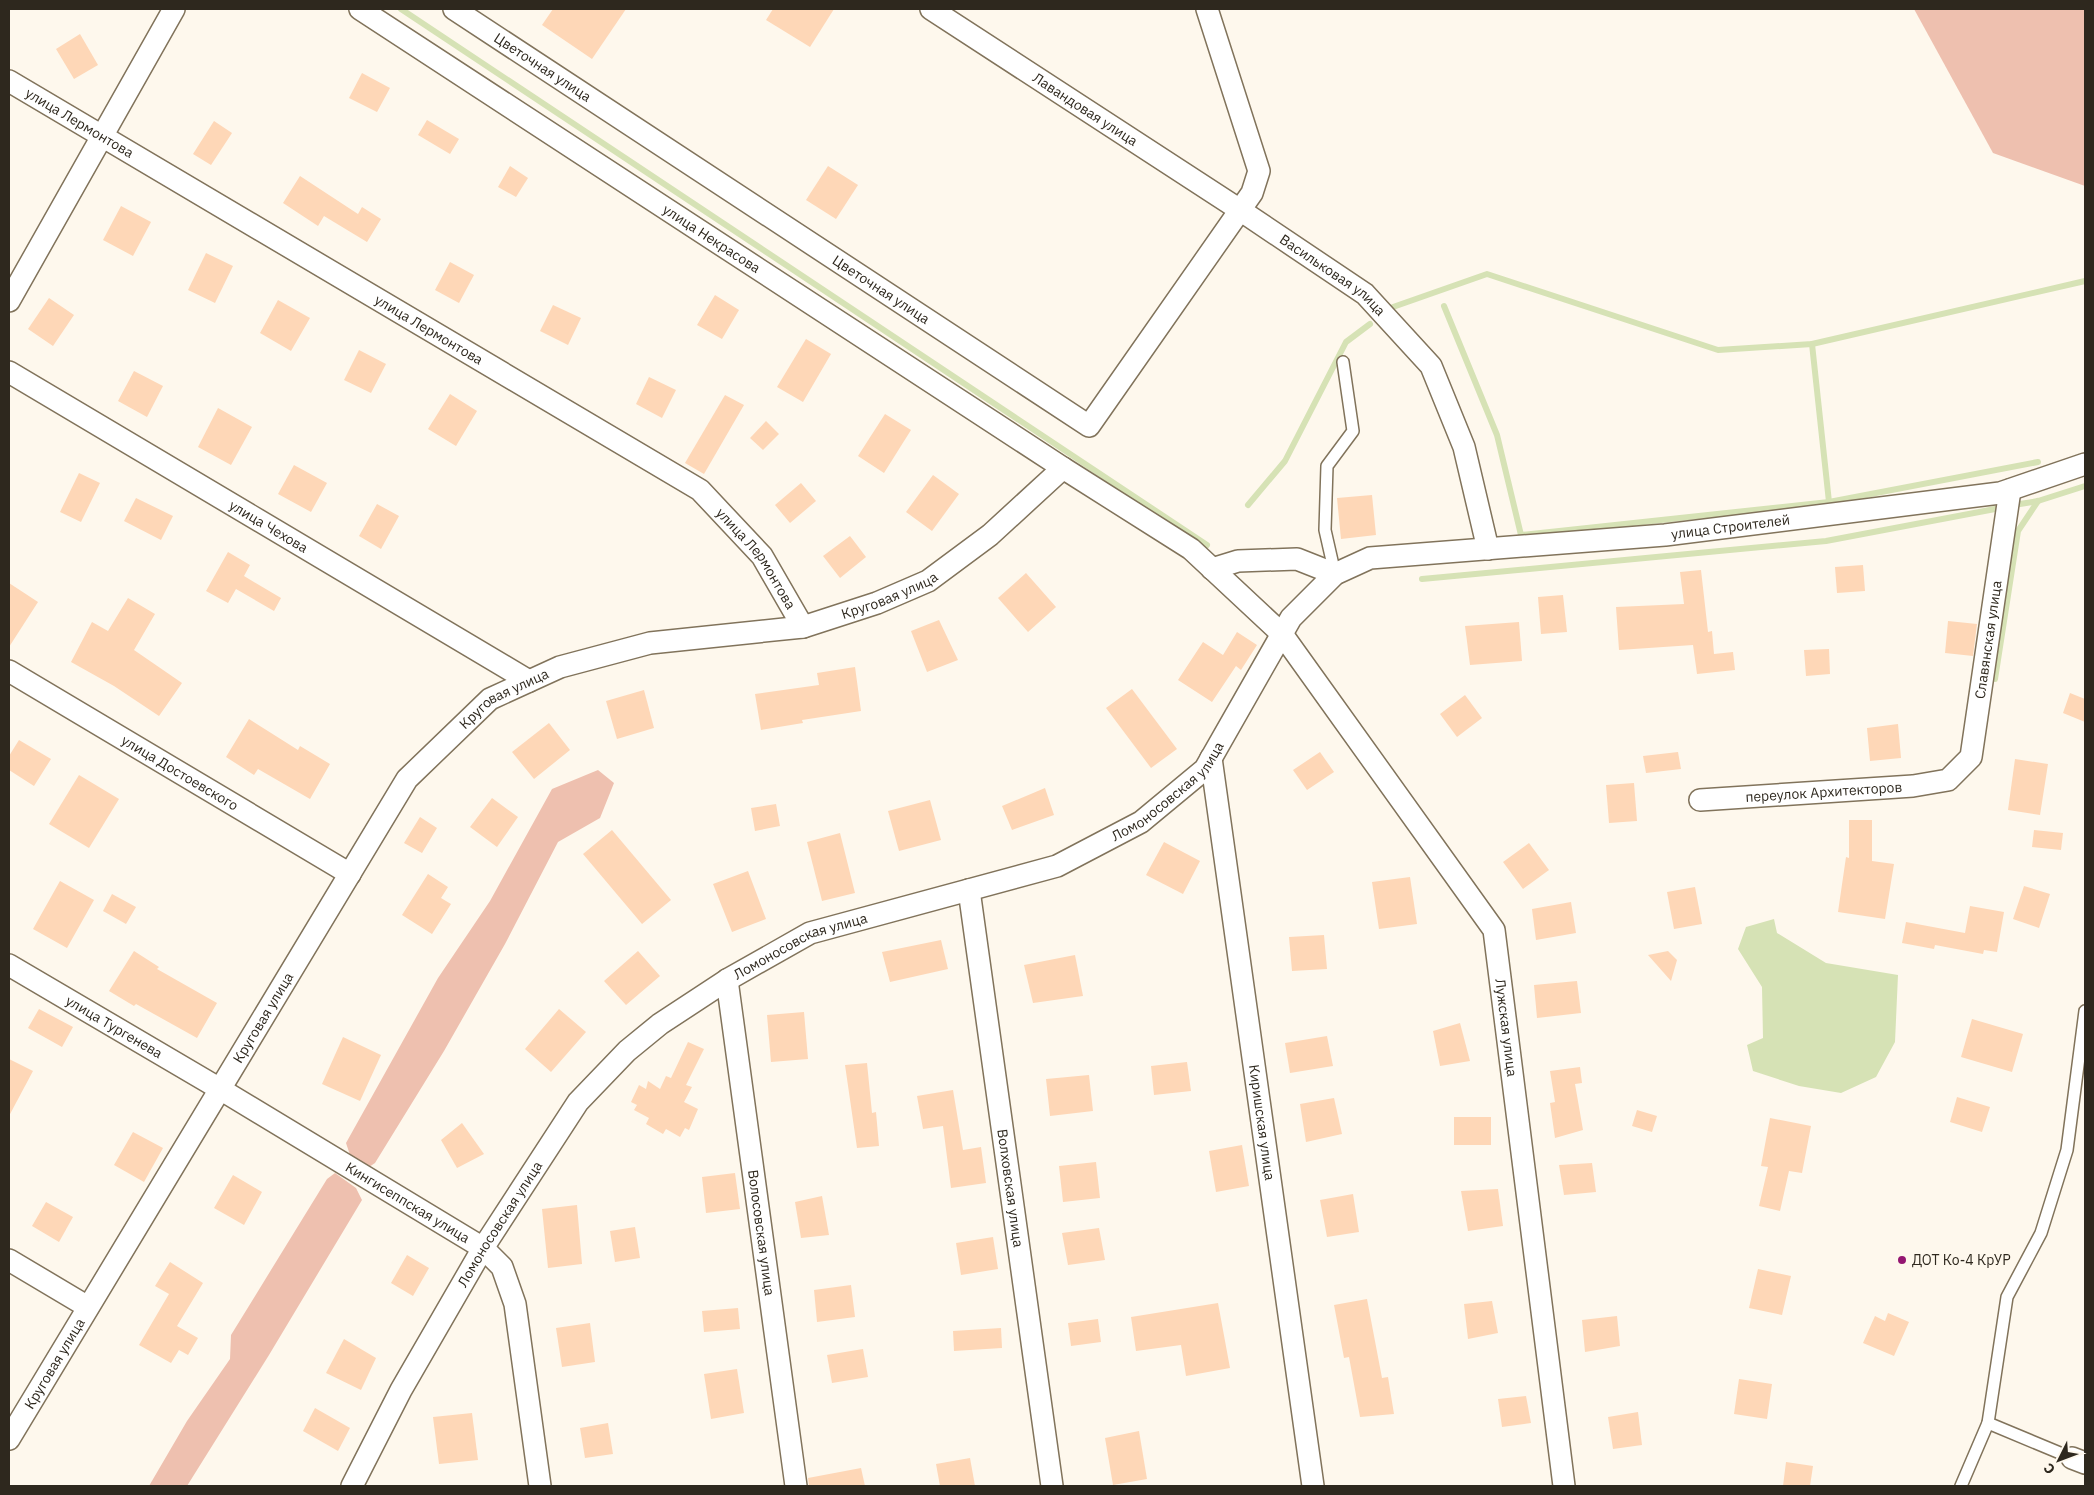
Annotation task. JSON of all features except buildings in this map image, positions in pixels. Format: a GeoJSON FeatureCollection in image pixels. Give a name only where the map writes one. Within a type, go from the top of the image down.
{"type":"FeatureCollection","features":[{"type":"Feature","properties":{"kind":"street"},"geometry":{"type":"LineString","coordinates":[[9,301],[174,9]]}},
{"type":"Feature","properties":{"kind":"street","name":"улица Некрасова"},"geometry":{"type":"LineString","coordinates":[[360,9],[1063,468]]}},
{"type":"Feature","properties":{"kind":"street","name":"Цветочная улица"},"geometry":{"type":"LineString","coordinates":[[454,9],[1089,426],[1240,210]]}},
{"type":"Feature","properties":{"kind":"street","name":"Лавандовая улица"},"geometry":{"type":"LineString","coordinates":[[931,9],[1240,210]]}},
{"type":"Feature","properties":{"kind":"street"},"geometry":{"type":"LineString","coordinates":[[1207,9],[1259,171],[1252,193],[1240,210]]}},
{"type":"Feature","properties":{"kind":"street","name":"улица Лермонтова"},"geometry":{"type":"LineString","coordinates":[[9,81],[700,490],[762,556],[803,627]]}},
{"type":"Feature","properties":{"kind":"street","name":"Васильковая улица"},"geometry":{"type":"LineString","coordinates":[[1240,210],[1366,294],[1431,366],[1464,446],[1488,549]]}},
{"type":"Feature","properties":{"kind":"street","name":"улица Чехова"},"geometry":{"type":"LineString","coordinates":[[9,372],[529,681]]}},
{"type":"Feature","properties":{"kind":"street","name":"улица Строителей"},"geometry":{"type":"LineString","coordinates":[[1370,558],[1665,535],[2000,493],[2085,464]]}},
{"type":"Feature","properties":{"kind":"street"},"geometry":{"type":"LineString","coordinates":[[1063,468],[1191,549],[1282,634]]}},
{"type":"Feature","properties":{"kind":"street","name":"Круговая улица"},"geometry":{"type":"LineString","coordinates":[[9,1438],[407,779],[490,699],[560,667],[650,643],[803,627],[877,604],[928,581],[990,535],[1063,468]]}},
{"type":"Feature","properties":{"kind":"street","name":"Славянская улица"},"geometry":{"type":"LineString","coordinates":[[1948,780],[1971,757],[2010,490]]}},
{"type":"Feature","properties":{"kind":"street","name":"Ломоносовская улица"},"geometry":{"type":"LineString","coordinates":[[352,1486],[410,1373],[484,1248],[578,1102],[634,1045],[660,1024],[727,980],[810,933],[1057,866],[1141,822],[1205,769],[1291,618],[1335,574],[1370,558]]}},
{"type":"Feature","properties":{"kind":"street"},"geometry":{"type":"LineString","coordinates":[[1212,569],[1238,561],[1297,560],[1335,574]]}},
{"type":"Feature","properties":{"kind":"street","name":"Лужская улица"},"geometry":{"type":"LineString","coordinates":[[1282,634],[1494,930],[1564,1486]]}},
{"type":"Feature","properties":{"kind":"street","name":"улица Достоевского"},"geometry":{"type":"LineString","coordinates":[[9,671],[350,874]]}},
{"type":"Feature","properties":{"kind":"street","name":"Киришская улица"},"geometry":{"type":"LineString","coordinates":[[1211,758],[1313,1486]]}},
{"type":"Feature","properties":{"kind":"street","name":"переулок Архитекторов"},"geometry":{"type":"LineString","coordinates":[[1700,800],[1913,786],[1948,780]]}},
{"type":"Feature","properties":{"kind":"street","name":"Волховская улица"},"geometry":{"type":"LineString","coordinates":[[969,890],[1052,1486]]}},
{"type":"Feature","properties":{"kind":"street","name":"улица Тургенева"},"geometry":{"type":"LineString","coordinates":[[9,965],[220,1089]]}},
{"type":"Feature","properties":{"kind":"street","name":"Волосовская улица"},"geometry":{"type":"LineString","coordinates":[[727,980],[796,1486]]}},
{"type":"Feature","properties":{"kind":"street","name":"Кингисеппская улица"},"geometry":{"type":"LineString","coordinates":[[220,1089],[484,1248],[502,1267],[515,1304],[540,1486]]}},
{"type":"Feature","properties":{"kind":"street"},"geometry":{"type":"LineString","coordinates":[[9,1260],[88,1307]]}},
{"type":"Feature","properties":{"kind":"lane"},"geometry":{"type":"LineString","coordinates":[[1335,574],[1325,530],[1327,466],[1353,431],[1343,362]]}},
{"type":"Feature","properties":{"kind":"lane"},"geometry":{"type":"LineString","coordinates":[[1961,1486],[1988,1423],[2007,1297],[2041,1233],[2066,1150],[2085,1011]]}},
{"type":"Feature","properties":{"kind":"lane"},"geometry":{"type":"LineString","coordinates":[[1988,1423],[2079,1461]]}},
{"type":"Feature","properties":{"kind":"shaded area"},"geometry":{"type":"Polygon","coordinates":[[[1914,9],[2085,9],[2085,186],[1993,153],[1914,9]]]}},
{"type":"Feature","properties":{"kind":"shaded area"},"geometry":{"type":"Polygon","coordinates":[[[598,770],[614,783],[600,818],[558,842],[505,944],[444,1051],[375,1163],[369,1167],[350,1155],[346,1143],[438,978],[490,901],[552,789],[598,770]]]}},
{"type":"Feature","properties":{"kind":"shaded area"},"geometry":{"type":"Polygon","coordinates":[[[1774,919],[1777,933],[1826,963],[1898,975],[1895,1042],[1876,1077],[1841,1093],[1799,1086],[1753,1071],[1747,1045],[1763,1038],[1762,987],[1738,949],[1746,927],[1774,919]]]}},
{"type":"Feature","properties":{"kind":"shaded area"},"geometry":{"type":"Polygon","coordinates":[[[335,1173],[356,1188],[362,1200],[269,1355],[187,1486],[149,1486],[187,1421],[230,1359],[231,1335],[327,1179],[335,1173]]]}},
{"type":"Feature","properties":{"kind":"waterway"},"geometry":{"type":"LineString","coordinates":[[401,9],[1207,545]]}},
{"type":"Feature","properties":{"kind":"waterway"},"geometry":{"type":"LineString","coordinates":[[1393,307],[1487,274],[1718,350],[1812,344],[2085,281]]}},
{"type":"Feature","properties":{"kind":"waterway"},"geometry":{"type":"LineString","coordinates":[[1444,306],[1497,435],[1521,535],[1829,502],[2038,462]]}},
{"type":"Feature","properties":{"kind":"waterway"},"geometry":{"type":"LineString","coordinates":[[1248,505],[1285,461],[1346,342],[1370,324]]}},
{"type":"Feature","properties":{"kind":"waterway"},"geometry":{"type":"LineString","coordinates":[[1812,344],[1829,502]]}},
{"type":"Feature","properties":{"kind":"waterway"},"geometry":{"type":"LineString","coordinates":[[2020,504],[2038,501],[2085,486]]}},
{"type":"Feature","properties":{"kind":"waterway"},"geometry":{"type":"LineString","coordinates":[[1995,679],[2018,531],[2038,501]]}},
{"type":"Feature","properties":{"kind":"waterway"},"geometry":{"type":"LineString","coordinates":[[1422,579],[1826,541],[1995,509]]}},
{"type":"Feature","properties":{"kind":"place","name":"ДОТ Ко-4 КрУР"},"geometry":{"type":"Point","coordinates":[1902,1260]}}]}
